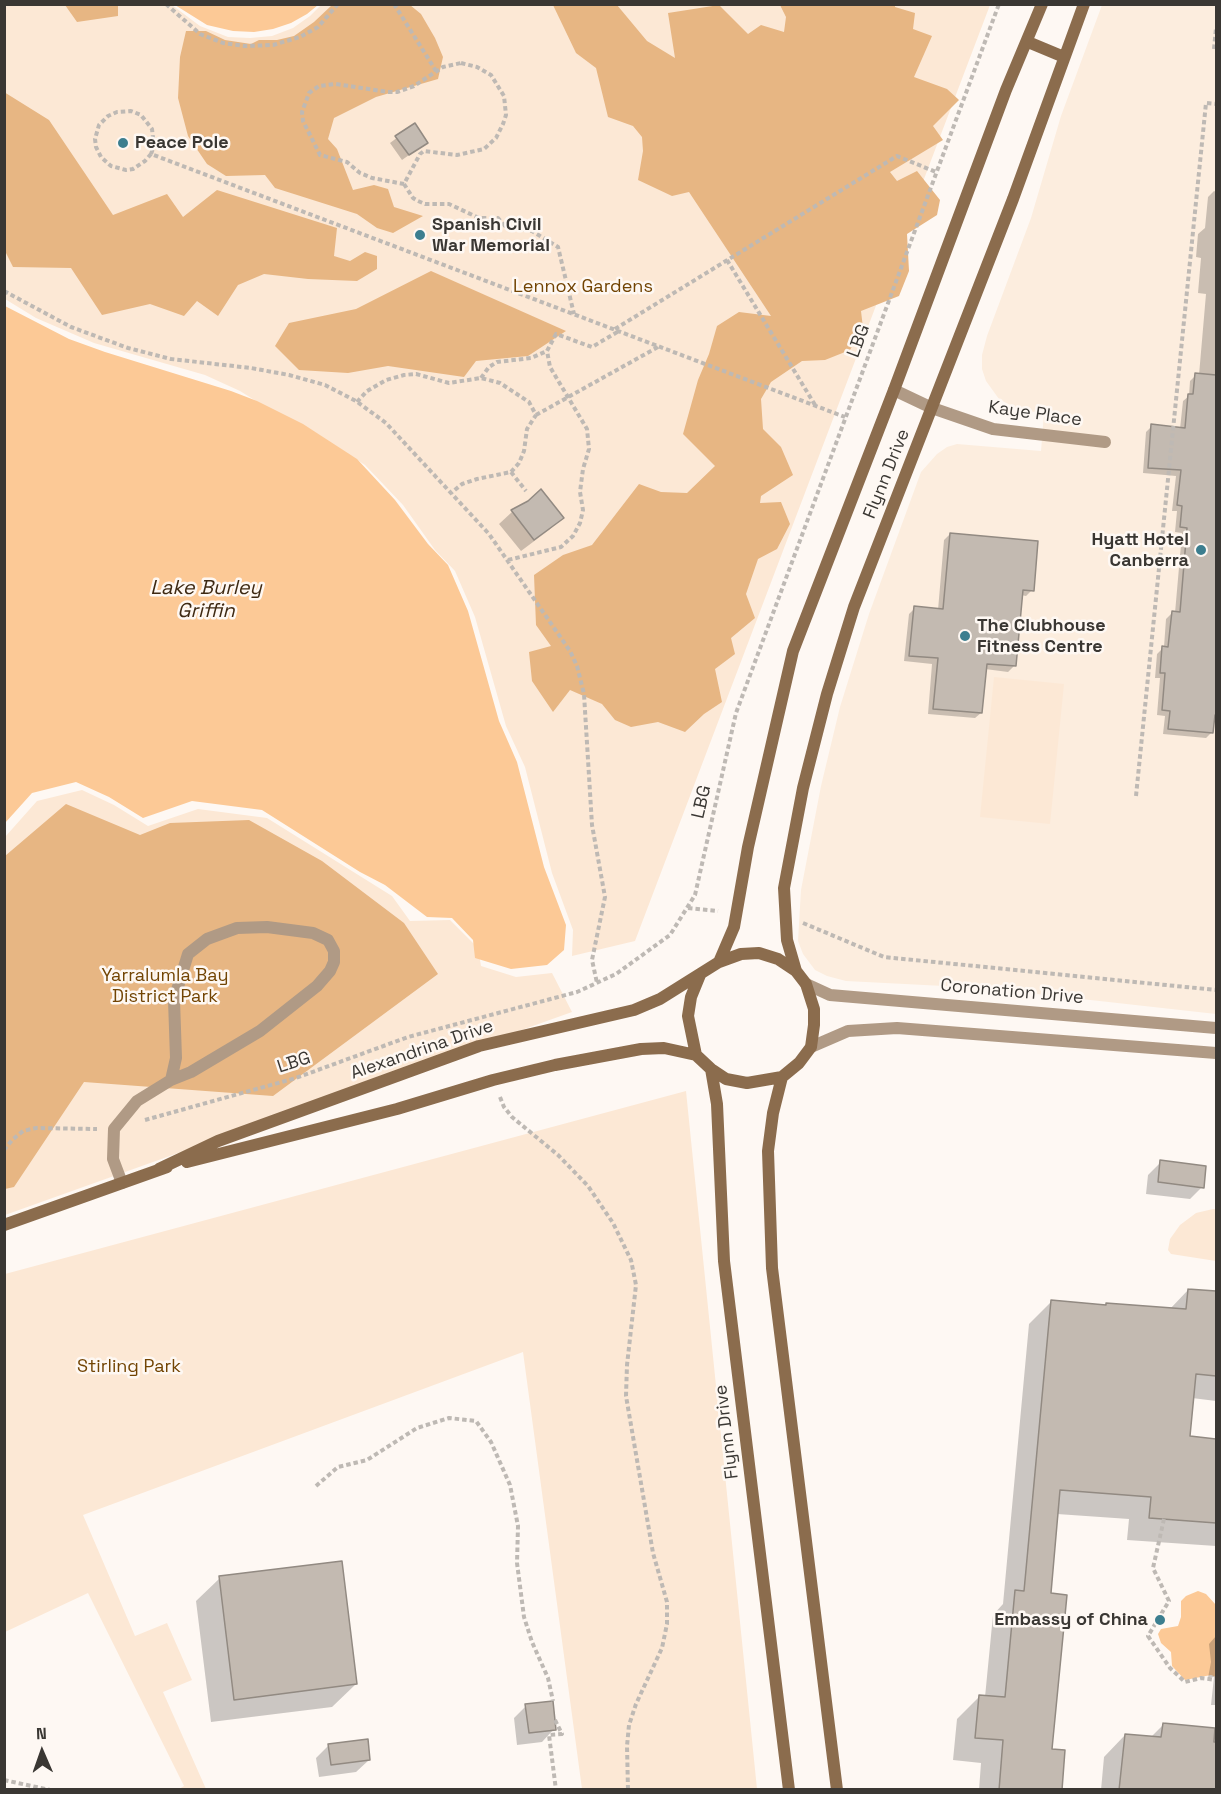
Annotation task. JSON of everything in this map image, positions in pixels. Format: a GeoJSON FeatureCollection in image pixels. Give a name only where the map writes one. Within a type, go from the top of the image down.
{"type":"FeatureCollection","features":[{"type":"Feature","properties":{"kind":"main road","name":"Flynn Drive"},"geometry":{"type":"LineString","coordinates":[[719,962],[734,927],[748,847],[793,651],[1006,90],[1042,4]]}},
{"type":"Feature","properties":{"kind":"main road","name":"Flynn Drive"},"geometry":{"type":"LineString","coordinates":[[796,971],[787,940],[784,888],[804,788],[827,694],[854,607],[1012,199],[1084,4]]}},
{"type":"Feature","properties":{"kind":"main road"},"geometry":{"type":"LineString","coordinates":[[1028,42],[1064,57]]}},
{"type":"Feature","properties":{"kind":"main road"},"geometry":{"type":"LineString","coordinates":[[759,953],[778,959],[796,971],[806,984],[814,1010],[811,1047],[800,1063],[782,1077],[747,1083],[726,1079],[711,1070],[696,1055],[688,1016],[691,997],[700,975],[719,962],[741,954],[759,953]]}},
{"type":"Feature","properties":{"kind":"main road","name":"Alexandrina Drive"},"geometry":{"type":"LineString","coordinates":[[4,1225],[159,1169],[218,1141],[479,1046],[634,1010],[660,999],[700,975]]}},
{"type":"Feature","properties":{"kind":"main road","name":"Alexandrina Drive"},"geometry":{"type":"LineString","coordinates":[[159,1169],[397,1109],[493,1080],[555,1065],[641,1049],[664,1048],[696,1055]]}},
{"type":"Feature","properties":{"kind":"main road","name":"Flynn Drive"},"geometry":{"type":"LineString","coordinates":[[711,1070],[717,1104],[724,1261],[789,1790]]}},
{"type":"Feature","properties":{"kind":"main road"},"geometry":{"type":"LineString","coordinates":[[782,1077],[773,1113],[768,1151],[772,1268],[837,1790]]}},
{"type":"Feature","properties":{"kind":"street","name":"Kaye Place"},"geometry":{"type":"LineString","coordinates":[[894,390],[932,408],[993,429],[1105,442]]}},
{"type":"Feature","properties":{"kind":"street"},"geometry":{"type":"LineString","coordinates":[[122,1183],[113,1160],[114,1129],[138,1101],[260,1030],[316,986],[330,971],[334,962],[334,951],[328,940],[313,933],[267,927],[237,928],[207,939],[188,954],[174,1000],[176,1058],[171,1080]]}},
{"type":"Feature","properties":{"kind":"street","name":"Coronation Drive"},"geometry":{"type":"LineString","coordinates":[[806,984],[830,995],[1216,1028]]}},
{"type":"Feature","properties":{"kind":"street"},"geometry":{"type":"LineString","coordinates":[[811,1047],[848,1031],[897,1028],[1216,1053]]}},
{"type":"Feature","properties":{"kind":"path"},"geometry":{"type":"LineString","coordinates":[[166,4],[200,34],[223,43],[245,46],[273,45],[300,37],[318,27],[338,4]]}},
{"type":"Feature","properties":{"kind":"path"},"geometry":{"type":"LineString","coordinates":[[394,4],[436,71]]}},
{"type":"Feature","properties":{"kind":"path","name":"LBG"},"geometry":{"type":"LineString","coordinates":[[4,1150],[23,1131],[36,1128],[114,1129],[296,1078],[408,1037],[577,992],[616,974],[670,935],[695,895],[736,713],[999,4]]}},
{"type":"Feature","properties":{"kind":"path"},"geometry":{"type":"LineString","coordinates":[[1215,48],[1216,28]]}},
{"type":"Feature","properties":{"kind":"path"},"geometry":{"type":"LineString","coordinates":[[404,184],[420,154],[424,151],[457,155],[484,149],[496,138],[506,115],[504,96],[491,75],[477,67],[461,63],[450,64],[414,86],[397,92],[336,84],[319,86],[309,93],[302,112],[303,121],[320,155],[338,158],[372,178],[404,184],[412,198],[425,204],[449,204],[479,219],[498,218],[505,226],[532,231],[558,247],[574,314]]}},
{"type":"Feature","properties":{"kind":"path"},"geometry":{"type":"LineString","coordinates":[[1136,796],[1206,103],[1216,104]]}},
{"type":"Feature","properties":{"kind":"path"},"geometry":{"type":"LineString","coordinates":[[131,111],[141,115],[152,129],[154,146],[151,154],[133,169],[126,170],[111,166],[101,158],[96,147],[95,139],[99,125],[108,116],[117,112],[131,111]]}},
{"type":"Feature","properties":{"kind":"path"},"geometry":{"type":"LineString","coordinates":[[151,154],[846,417]]}},
{"type":"Feature","properties":{"kind":"path"},"geometry":{"type":"LineString","coordinates":[[481,378],[489,367],[497,362],[531,358],[547,351],[556,334],[592,347],[727,260],[897,156],[936,172]]}},
{"type":"Feature","properties":{"kind":"path"},"geometry":{"type":"LineString","coordinates":[[727,260],[815,405]]}},
{"type":"Feature","properties":{"kind":"path"},"geometry":{"type":"LineString","coordinates":[[4,291],[70,327],[128,348],[171,360],[251,368],[325,385],[357,402],[386,423],[489,534],[538,608],[570,651],[577,666],[584,694],[592,825],[605,897],[592,960],[597,983]]}},
{"type":"Feature","properties":{"kind":"path"},"geometry":{"type":"LineString","coordinates":[[450,493],[462,484],[511,472],[519,464],[524,451],[527,429],[536,415],[659,346]]}},
{"type":"Feature","properties":{"kind":"path"},"geometry":{"type":"LineString","coordinates":[[508,560],[561,547],[573,536],[580,523],[583,510],[580,492],[583,468],[589,449],[587,429],[550,367],[547,351]]}},
{"type":"Feature","properties":{"kind":"path"},"geometry":{"type":"LineString","coordinates":[[357,402],[367,391],[386,380],[404,375],[416,374],[449,383],[481,378],[500,383],[515,391],[529,402],[536,415]]}},
{"type":"Feature","properties":{"kind":"path"},"geometry":{"type":"LineString","coordinates":[[511,472],[526,491]]}},
{"type":"Feature","properties":{"kind":"path"},"geometry":{"type":"LineString","coordinates":[[804,923],[884,957],[1216,990]]}},
{"type":"Feature","properties":{"kind":"path"},"geometry":{"type":"LineString","coordinates":[[504,1107],[558,1155],[588,1186],[617,1232],[631,1260],[636,1285],[626,1396],[653,1553],[667,1602],[668,1624],[662,1648],[636,1704],[629,1725],[628,1790]]}},
{"type":"Feature","properties":{"kind":"path"},"geometry":{"type":"LineString","coordinates":[[316,1486],[338,1467],[367,1460],[417,1428],[449,1418],[476,1421],[491,1442],[510,1485],[518,1526],[517,1563],[524,1617],[548,1678],[553,1701]]}},
{"type":"Feature","properties":{"kind":"path"},"geometry":{"type":"LineString","coordinates":[[1164,1519],[1154,1568],[1169,1601],[1148,1636],[1170,1668],[1185,1682],[1201,1678],[1216,1680]]}},
{"type":"Feature","properties":{"kind":"path"},"geometry":{"type":"LineString","coordinates":[[555,1720],[562,1734],[549,1735],[555,1790]]}},
{"type":"Feature","properties":{"kind":"path"},"geometry":{"type":"LineString","coordinates":[[4,1780],[50,1790]]}},
{"type":"Feature","properties":{"kind":"shaded area"},"geometry":{"type":"Polygon","coordinates":[[[1102,5],[1216,5],[1216,1014],[983,988],[846,981],[815,970],[803,954],[798,941],[801,890],[821,786],[840,707],[869,614],[921,472],[937,454],[957,444],[1041,451],[1044,413],[1019,410],[999,399],[986,381],[982,369],[982,355],[1031,218],[1061,116],[1102,5]]]}},
{"type":"Feature","properties":{"kind":"green space","name":"Lennox Gardens"},"geometry":{"type":"Polygon","coordinates":[[[322,4],[990,5],[635,941],[572,956],[573,930],[552,873],[525,767],[506,726],[475,617],[455,571],[435,550],[403,505],[365,465],[310,429],[240,391],[205,375],[94,343],[36,318],[5,299],[5,5],[172,5],[200,26],[228,37],[250,38],[272,36],[293,28],[322,4]]]}},
{"type":"Feature","properties":{"kind":"green space"},"geometry":{"type":"Polygon","coordinates":[[[65,5],[118,5],[118,16],[77,22],[65,5]]]}},
{"type":"Feature","properties":{"kind":"green space"},"geometry":{"type":"Polygon","coordinates":[[[332,5],[410,5],[421,14],[443,57],[438,79],[376,97],[334,118],[328,139],[337,149],[353,190],[374,185],[388,189],[394,207],[423,216],[393,233],[377,228],[357,214],[275,188],[265,175],[226,176],[207,164],[188,136],[178,98],[180,57],[186,31],[206,31],[225,40],[251,44],[259,40],[277,40],[294,36],[332,5]]]}},
{"type":"Feature","properties":{"kind":"green space"},"geometry":{"type":"Polygon","coordinates":[[[553,5],[617,5],[647,41],[675,58],[668,13],[719,5],[748,34],[761,25],[784,32],[786,17],[780,5],[895,5],[895,7],[915,13],[913,29],[932,36],[914,77],[947,89],[959,100],[933,126],[943,140],[890,172],[897,181],[917,171],[940,200],[937,215],[907,234],[909,271],[899,296],[861,311],[863,328],[850,350],[825,360],[802,361],[771,382],[761,399],[763,429],[781,447],[793,475],[761,496],[760,503],[781,502],[790,524],[777,549],[758,559],[746,594],[755,618],[731,638],[735,654],[715,669],[722,702],[704,714],[685,732],[658,722],[631,727],[615,720],[602,704],[570,690],[553,712],[532,681],[529,652],[551,646],[536,625],[534,575],[563,555],[592,545],[639,484],[661,492],[687,493],[715,466],[683,434],[698,380],[717,326],[739,312],[771,316],[689,192],[672,196],[638,180],[643,151],[642,137],[633,126],[608,117],[596,68],[576,53],[553,5]]]}},
{"type":"Feature","properties":{"kind":"green space"},"geometry":{"type":"Polygon","coordinates":[[[4,92],[49,120],[113,215],[167,194],[183,217],[217,190],[337,228],[334,256],[350,261],[365,252],[377,256],[377,269],[357,281],[264,274],[238,285],[218,316],[197,301],[184,316],[150,304],[102,315],[71,268],[13,267],[5,251],[4,92]]]}},
{"type":"Feature","properties":{"kind":"green space"},"geometry":{"type":"Polygon","coordinates":[[[431,271],[566,331],[528,356],[476,361],[464,377],[388,366],[348,373],[299,370],[275,346],[289,323],[356,309],[431,271]]]}},
{"type":"Feature","properties":{"kind":"green space"},"geometry":{"type":"Polygon","coordinates":[[[994,677],[1064,684],[1050,824],[980,817],[994,677]]]}},
{"type":"Feature","properties":{"kind":"green space","name":"Yarralumla Bay District Park"},"geometry":{"type":"Polygon","coordinates":[[[82,790],[114,805],[148,826],[198,809],[267,818],[392,896],[410,921],[450,920],[478,948],[481,966],[516,977],[552,973],[572,1012],[5,1215],[5,837],[37,801],[82,790]]]}},
{"type":"Feature","properties":{"kind":"green space","name":"Yarralumla Bay District Park"},"geometry":{"type":"Polygon","coordinates":[[[66,804],[140,835],[170,823],[249,820],[322,861],[404,923],[438,974],[273,1096],[84,1082],[14,1187],[5,1189],[5,856],[66,804]]]}},
{"type":"Feature","properties":{"kind":"green space","name":"Stirling Park"},"geometry":{"type":"Polygon","coordinates":[[[686,1091],[757,1789],[582,1789],[523,1352],[83,1515],[135,1636],[167,1623],[192,1680],[163,1692],[206,1789],[179,1789],[184,1786],[88,1593],[5,1632],[5,1274],[686,1091]]]}},
{"type":"Feature","properties":{"kind":"green space"},"geometry":{"type":"Polygon","coordinates":[[[1216,1209],[1216,1261],[1171,1254],[1168,1250],[1170,1239],[1180,1225],[1196,1213],[1216,1209]]]}},
{"type":"Feature","properties":{"kind":"water"},"geometry":{"type":"Polygon","coordinates":[[[175,5],[318,5],[291,23],[254,32],[233,31],[207,25],[175,5]]]}},
{"type":"Feature","properties":{"kind":"water","name":"Lake Burley Griffin"},"geometry":{"type":"Polygon","coordinates":[[[5,306],[69,339],[257,401],[303,424],[357,459],[395,500],[428,544],[448,565],[468,611],[499,721],[517,762],[544,867],[566,925],[564,950],[547,965],[511,969],[475,958],[473,940],[452,918],[427,917],[385,885],[360,872],[262,810],[192,801],[143,818],[109,797],[76,782],[32,793],[5,823],[5,306]]]}},
{"type":"Feature","properties":{"kind":"water"},"geometry":{"type":"Polygon","coordinates":[[[1198,1591],[1206,1594],[1216,1605],[1216,1677],[1211,1675],[1185,1680],[1172,1666],[1171,1652],[1161,1643],[1158,1634],[1161,1629],[1178,1626],[1181,1617],[1181,1601],[1198,1591]]]}},
{"type":"Feature","properties":{"kind":"building"},"geometry":{"type":"Polygon","coordinates":[[[415,123],[428,143],[409,155],[395,136],[415,123]]]}},
{"type":"Feature","properties":{"kind":"building","name":"Hyatt Hotel Canberra"},"geometry":{"type":"Polygon","coordinates":[[[1195,373],[1216,375],[1216,716],[1213,733],[1168,729],[1170,711],[1162,710],[1165,673],[1160,673],[1162,646],[1168,647],[1172,611],[1180,612],[1187,528],[1180,527],[1182,506],[1177,505],[1181,470],[1148,468],[1151,424],[1185,428],[1188,394],[1193,394],[1195,373]]]}},
{"type":"Feature","properties":{"kind":"building"},"geometry":{"type":"Polygon","coordinates":[[[541,489],[564,518],[534,540],[511,510],[528,501],[541,489]]]}},
{"type":"Feature","properties":{"kind":"building","name":"The Clubhouse Fitness Centre"},"geometry":{"type":"Polygon","coordinates":[[[950,533],[1038,541],[1034,591],[1023,590],[1016,666],[987,664],[982,713],[933,709],[938,658],[909,656],[914,606],[943,609],[950,533]]]}},
{"type":"Feature","properties":{"kind":"building"},"geometry":{"type":"Polygon","coordinates":[[[1160,1160],[1206,1166],[1204,1188],[1158,1182],[1160,1160]]]}},
{"type":"Feature","properties":{"kind":"building"},"geometry":{"type":"Polygon","coordinates":[[[1188,1289],[1216,1291],[1216,1376],[1196,1374],[1190,1436],[1216,1439],[1216,1523],[1149,1518],[1151,1497],[1060,1490],[1051,1593],[1067,1595],[1052,1749],[1065,1750],[1062,1790],[999,1790],[1003,1740],[975,1738],[979,1695],[1005,1697],[1015,1590],[1024,1591],[1051,1300],[1186,1309],[1188,1289]]]}},
{"type":"Feature","properties":{"kind":"building"},"geometry":{"type":"Polygon","coordinates":[[[342,1561],[357,1684],[234,1700],[219,1576],[342,1561]]]}},
{"type":"Feature","properties":{"kind":"building"},"geometry":{"type":"Polygon","coordinates":[[[553,1701],[556,1730],[529,1733],[525,1704],[553,1701]]]}},
{"type":"Feature","properties":{"kind":"building"},"geometry":{"type":"Polygon","coordinates":[[[1163,1723],[1215,1728],[1216,1790],[1119,1790],[1125,1734],[1161,1737],[1163,1723]]]}},
{"type":"Feature","properties":{"kind":"building"},"geometry":{"type":"Polygon","coordinates":[[[368,1739],[370,1760],[331,1765],[328,1744],[368,1739]]]}},
{"type":"Feature","properties":{"kind":"place","name":"Peace Pole"},"geometry":{"type":"Point","coordinates":[123,143]}},
{"type":"Feature","properties":{"kind":"place","name":"Spanish Civil War Memorial"},"geometry":{"type":"Point","coordinates":[420,235]}},
{"type":"Feature","properties":{"kind":"place","name":"Hyatt Hotel Canberra"},"geometry":{"type":"Point","coordinates":[1201,550]}},
{"type":"Feature","properties":{"kind":"place","name":"The Clubhouse Fitness Centre"},"geometry":{"type":"Point","coordinates":[965,636]}},
{"type":"Feature","properties":{"kind":"place","name":"Embassy of China"},"geometry":{"type":"Point","coordinates":[1160,1620]}}]}
